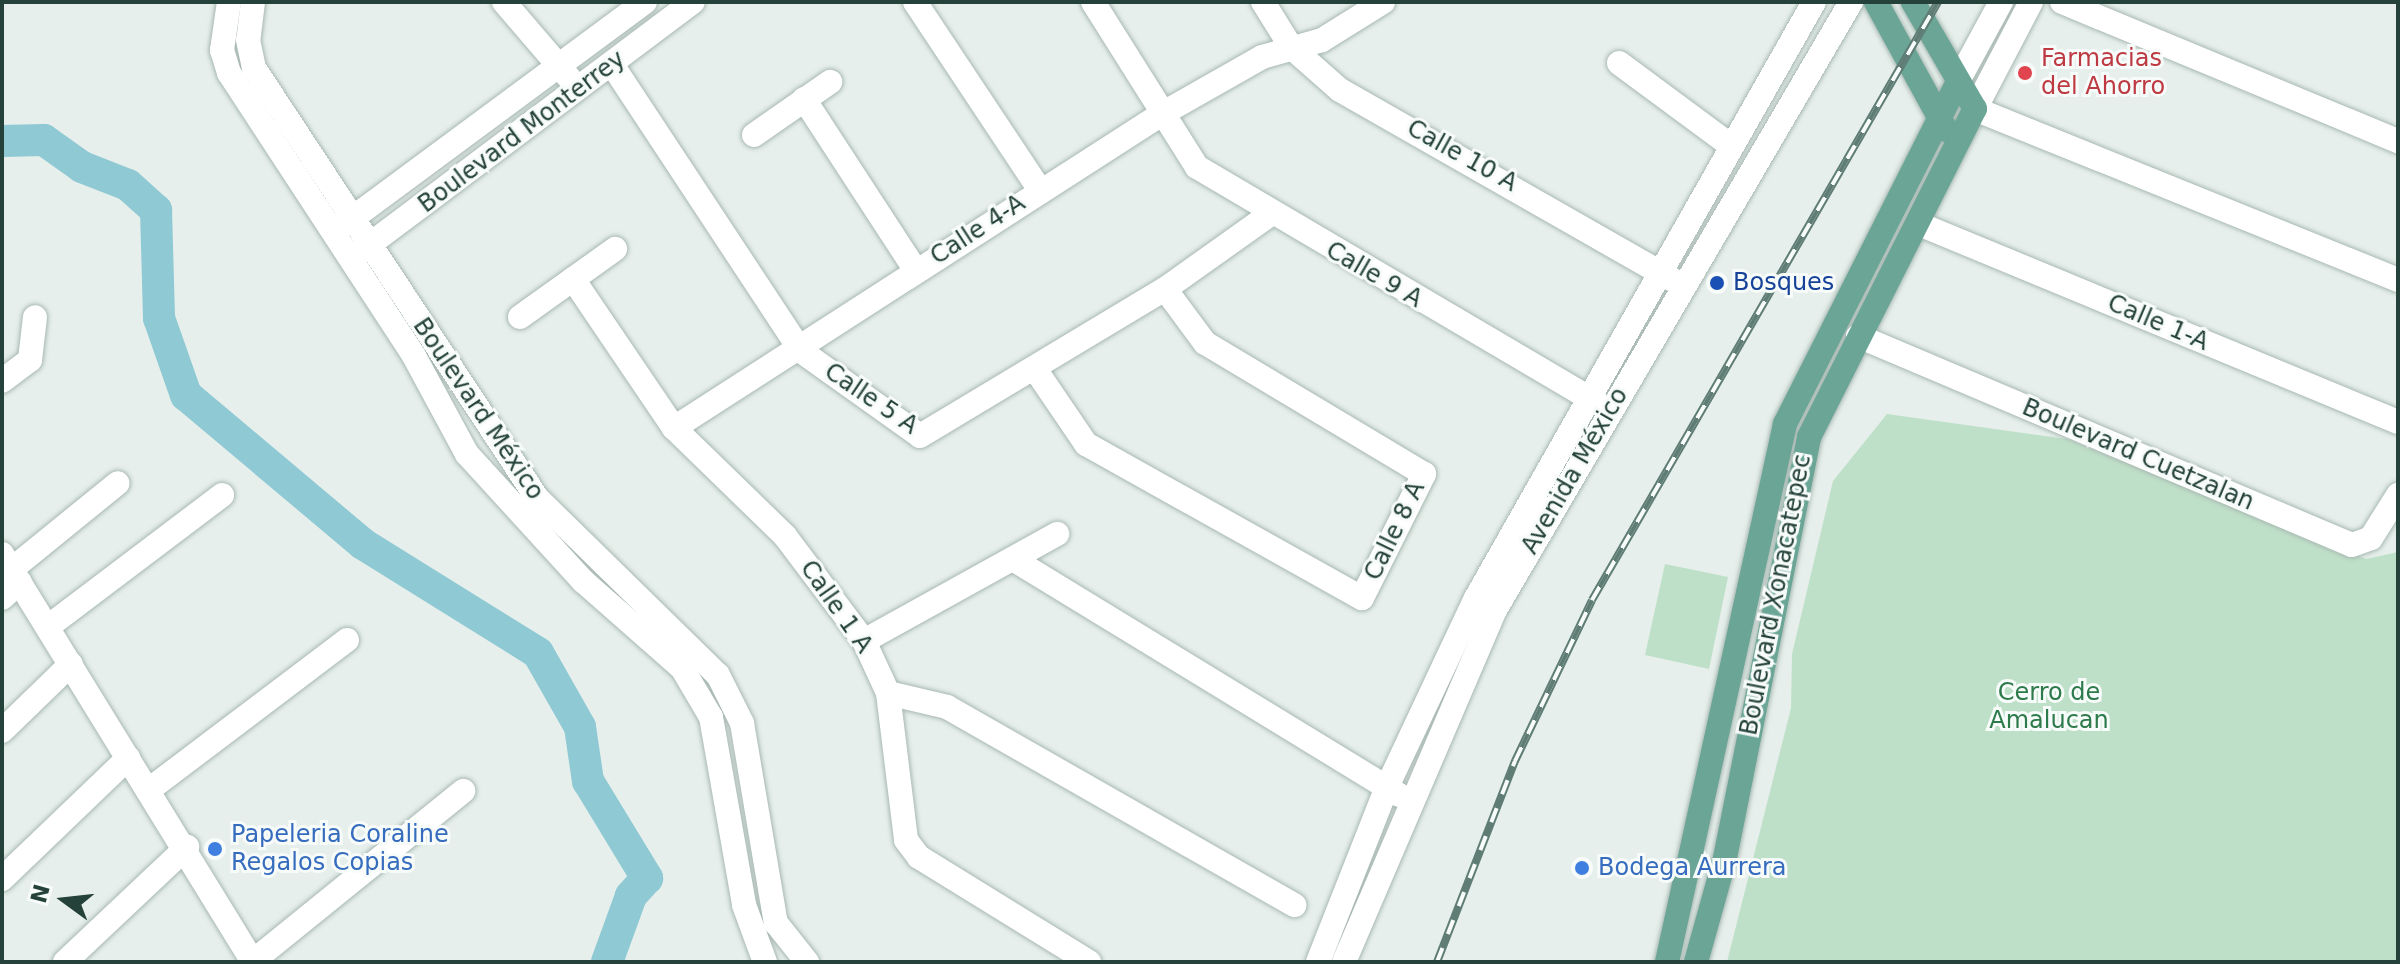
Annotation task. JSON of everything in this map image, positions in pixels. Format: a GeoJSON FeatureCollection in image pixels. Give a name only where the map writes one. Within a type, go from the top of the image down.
{"type":"FeatureCollection","features":[{"type":"Feature","properties":{"kind":"main road"},"geometry":{"type":"LineString","coordinates":[[1876,2],[1938,121],[1957,144]]}},
{"type":"Feature","properties":{"kind":"main road"},"geometry":{"type":"LineString","coordinates":[[1913,2],[1957,83],[1975,109]]}},
{"type":"Feature","properties":{"kind":"main road","name":"Boulevard Xonacatepec"},"geometry":{"type":"LineString","coordinates":[[1667,962],[1785,424],[1957,83]]}},
{"type":"Feature","properties":{"kind":"main road","name":"Boulevard Xonacatepec"},"geometry":{"type":"LineString","coordinates":[[1696,962],[1725,858],[1800,468],[1858,336],[1919,224],[1975,109]]}},
{"type":"Feature","properties":{"kind":"street","name":"Boulevard México"},"geometry":{"type":"LineString","coordinates":[[229,2],[222,50],[229,73],[330,233],[358,253],[537,498],[718,675],[742,723],[776,923],[807,962]]}},
{"type":"Feature","properties":{"kind":"street","name":"Boulevard México"},"geometry":{"type":"LineString","coordinates":[[253,2],[248,40],[254,68],[353,219],[358,253],[467,454],[507,504],[682,668],[711,717],[744,905],[765,962]]}},
{"type":"Feature","properties":{"kind":"street"},"geometry":{"type":"LineString","coordinates":[[504,2],[580,91]]}},
{"type":"Feature","properties":{"kind":"street","name":"Boulevard Monterrey"},"geometry":{"type":"LineString","coordinates":[[330,233],[560,68],[645,2]]}},
{"type":"Feature","properties":{"kind":"street","name":"Boulevard Monterrey"},"geometry":{"type":"LineString","coordinates":[[358,253],[580,91],[693,2]]}},
{"type":"Feature","properties":{"kind":"street"},"geometry":{"type":"LineString","coordinates":[[915,2],[1040,190]]}},
{"type":"Feature","properties":{"kind":"street","name":"Calle 9 A"},"geometry":{"type":"LineString","coordinates":[[1093,2],[1160,115],[1197,167],[1269,215],[1610,411]]}},
{"type":"Feature","properties":{"kind":"street","name":"Calle 10 A"},"geometry":{"type":"LineString","coordinates":[[1263,2],[1291,47],[1340,90],[1683,286]]}},
{"type":"Feature","properties":{"kind":"street","name":"Calle 4-A"},"geometry":{"type":"LineString","coordinates":[[674,428],[801,351],[916,271],[1160,115],[1291,47],[1322,40],[1383,2]]}},
{"type":"Feature","properties":{"kind":"street","name":"Avenida México"},"geometry":{"type":"LineString","coordinates":[[1318,962],[1386,789],[1476,598],[1585,395],[1660,272],[1814,2]]}},
{"type":"Feature","properties":{"kind":"street","name":"Avenida México"},"geometry":{"type":"LineString","coordinates":[[1344,962],[1408,800],[1495,610],[1851,2]]}},
{"type":"Feature","properties":{"kind":"street"},"geometry":{"type":"LineString","coordinates":[[1957,83],[2001,2]]}},
{"type":"Feature","properties":{"kind":"street"},"geometry":{"type":"LineString","coordinates":[[2031,2],[1975,109],[2398,280]]}},
{"type":"Feature","properties":{"kind":"street"},"geometry":{"type":"LineString","coordinates":[[2062,2],[2398,141]]}},
{"type":"Feature","properties":{"kind":"street"},"geometry":{"type":"LineString","coordinates":[[1619,63],[1731,146]]}},
{"type":"Feature","properties":{"kind":"street","name":"Calle 5 A"},"geometry":{"type":"LineString","coordinates":[[613,66],[801,351],[920,436],[1165,289],[1269,215]]}},
{"type":"Feature","properties":{"kind":"street"},"geometry":{"type":"LineString","coordinates":[[754,135],[830,82]]}},
{"type":"Feature","properties":{"kind":"street"},"geometry":{"type":"LineString","coordinates":[[804,99],[916,271]]}},
{"type":"Feature","properties":{"kind":"street","name":"Calle 1-A"},"geometry":{"type":"LineString","coordinates":[[1919,224],[2398,422]]}},
{"type":"Feature","properties":{"kind":"street"},"geometry":{"type":"LineString","coordinates":[[520,317],[615,249]]}},
{"type":"Feature","properties":{"kind":"street","name":"Calle 1 A"},"geometry":{"type":"LineString","coordinates":[[573,279],[674,428],[785,536],[864,641],[888,693],[906,840],[919,857],[1089,962]]}},
{"type":"Feature","properties":{"kind":"street","name":"Calle 8 A"},"geometry":{"type":"LineString","coordinates":[[1035,369],[1086,444],[1362,598],[1424,474],[1205,343],[1165,289]]}},
{"type":"Feature","properties":{"kind":"street"},"geometry":{"type":"LineString","coordinates":[[2,381],[30,360],[35,317]]}},
{"type":"Feature","properties":{"kind":"street","name":"Boulevard Cuetzalan"},"geometry":{"type":"LineString","coordinates":[[1858,336],[2352,545],[2371,538],[2398,495]]}},
{"type":"Feature","properties":{"kind":"street"},"geometry":{"type":"LineString","coordinates":[[118,483],[9,576],[49,626],[128,758],[187,847],[253,962],[463,791]]}},
{"type":"Feature","properties":{"kind":"street"},"geometry":{"type":"LineString","coordinates":[[49,626],[222,495]]}},
{"type":"Feature","properties":{"kind":"street"},"geometry":{"type":"LineString","coordinates":[[864,641],[1016,561],[1057,534]]}},
{"type":"Feature","properties":{"kind":"street"},"geometry":{"type":"LineString","coordinates":[[1016,561],[1408,800]]}},
{"type":"Feature","properties":{"kind":"street"},"geometry":{"type":"LineString","coordinates":[[150,789],[347,640]]}},
{"type":"Feature","properties":{"kind":"street"},"geometry":{"type":"LineString","coordinates":[[2,731],[71,664]]}},
{"type":"Feature","properties":{"kind":"street"},"geometry":{"type":"LineString","coordinates":[[888,693],[947,707],[1294,905]]}},
{"type":"Feature","properties":{"kind":"street"},"geometry":{"type":"LineString","coordinates":[[2,879],[128,758]]}},
{"type":"Feature","properties":{"kind":"street"},"geometry":{"type":"LineString","coordinates":[[65,962],[187,847]]}},
{"type":"Feature","properties":{"kind":"green space","name":"Cerro de Amalucan"},"geometry":{"type":"Polygon","coordinates":[[[1887,414],[2067,439],[2366,559],[2398,552],[2398,962],[1727,962],[1791,708],[1792,654],[1833,481],[1887,414]]]}},
{"type":"Feature","properties":{"kind":"green space"},"geometry":{"type":"Polygon","coordinates":[[[1665,564],[1728,577],[1709,669],[1645,655],[1665,564]]]}},
{"type":"Feature","properties":{"kind":"waterway"},"geometry":{"type":"LineString","coordinates":[[2,141],[44,140],[82,167],[128,185],[156,210],[159,318],[186,395],[363,544],[538,653],[580,727],[588,781],[647,878],[631,896],[607,962]]}},
{"type":"Feature","properties":{"kind":"railway"},"geometry":{"type":"LineString","coordinates":[[1437,962],[1515,761],[1592,600],[1938,2]]}},
{"type":"Feature","properties":{"kind":"place","name":"Farmacias del Ahorro"},"geometry":{"type":"Point","coordinates":[2025,73]}},
{"type":"Feature","properties":{"kind":"place","name":"Bosques"},"geometry":{"type":"Point","coordinates":[1717,283]}},
{"type":"Feature","properties":{"kind":"place","name":"Papeleria Coraline Regalos Copias"},"geometry":{"type":"Point","coordinates":[215,849]}},
{"type":"Feature","properties":{"kind":"place","name":"Bodega Aurrera"},"geometry":{"type":"Point","coordinates":[1582,868]}}]}
